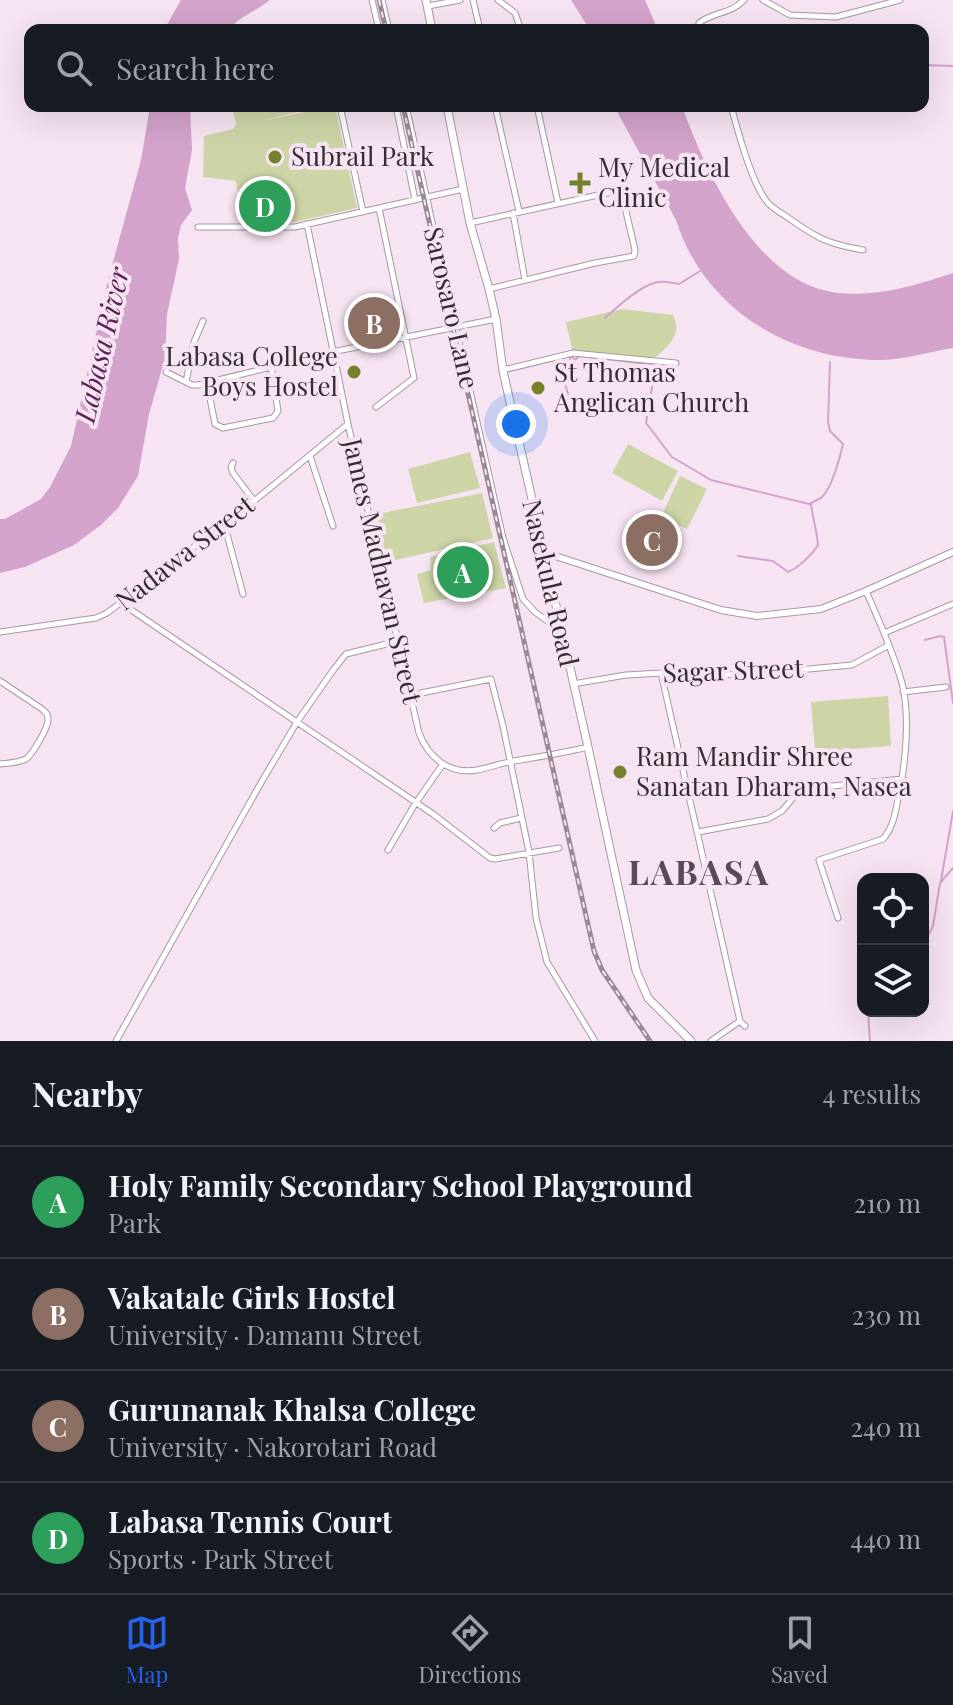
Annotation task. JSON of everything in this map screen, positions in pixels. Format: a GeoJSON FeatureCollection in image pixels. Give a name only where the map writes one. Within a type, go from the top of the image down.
{"type":"FeatureCollection","features":[{"type":"Feature","properties":{"kind":"main road"},"geometry":{"type":"LineString","coordinates":[[427,3],[431,24]]}},
{"type":"Feature","properties":{"kind":"main road","name":"Nasekula Road"},"geometry":{"type":"LineString","coordinates":[[448,112],[470,223],[496,319],[503,371],[640,982],[648,998],[691,1041]]}},
{"type":"Feature","properties":{"kind":"street"},"geometry":{"type":"LineString","coordinates":[[372,0],[378,24]]}},
{"type":"Feature","properties":{"kind":"street"},"geometry":{"type":"LineString","coordinates":[[382,0],[388,24]]}},
{"type":"Feature","properties":{"kind":"street"},"geometry":{"type":"LineString","coordinates":[[427,3],[460,0]]}},
{"type":"Feature","properties":{"kind":"street"},"geometry":{"type":"LineString","coordinates":[[473,0],[479,24]]}},
{"type":"Feature","properties":{"kind":"street"},"geometry":{"type":"LineString","coordinates":[[498,0],[515,13],[519,24]]}},
{"type":"Feature","properties":{"kind":"street"},"geometry":{"type":"LineString","coordinates":[[699,24],[705,18],[732,10],[744,0]]}},
{"type":"Feature","properties":{"kind":"street"},"geometry":{"type":"LineString","coordinates":[[763,0],[790,15],[836,17],[900,0]]}},
{"type":"Feature","properties":{"kind":"street"},"geometry":{"type":"LineString","coordinates":[[341,112],[363,212]]}},
{"type":"Feature","properties":{"kind":"street"},"geometry":{"type":"LineString","coordinates":[[397,112],[415,200]]}},
{"type":"Feature","properties":{"kind":"street","name":"Sarosaro Lane"},"geometry":{"type":"LineString","coordinates":[[407,112],[503,538],[523,599],[535,612],[562,631]]}},
{"type":"Feature","properties":{"kind":"street"},"geometry":{"type":"LineString","coordinates":[[496,112],[516,212],[525,280]]}},
{"type":"Feature","properties":{"kind":"street"},"geometry":{"type":"LineString","coordinates":[[538,112],[558,203]]}},
{"type":"Feature","properties":{"kind":"street"},"geometry":{"type":"LineString","coordinates":[[733,112],[754,177],[770,205],[810,234],[835,245],[863,250]]}},
{"type":"Feature","properties":{"kind":"street"},"geometry":{"type":"LineString","coordinates":[[198,227],[285,228],[463,189]]}},
{"type":"Feature","properties":{"kind":"street"},"geometry":{"type":"LineString","coordinates":[[470,223],[621,190],[634,256],[489,289]]}},
{"type":"Feature","properties":{"kind":"street"},"geometry":{"type":"LineString","coordinates":[[376,407],[414,378],[379,208]]}},
{"type":"Feature","properties":{"kind":"street","name":"James Madhavan Street"},"geometry":{"type":"LineString","coordinates":[[307,224],[332,352],[419,733],[425,747],[443,764]]}},
{"type":"Feature","properties":{"kind":"street"},"geometry":{"type":"LineString","coordinates":[[166,372],[192,385],[207,383],[332,352],[496,319]]}},
{"type":"Feature","properties":{"kind":"street"},"geometry":{"type":"LineString","coordinates":[[186,382],[194,342],[203,321]]}},
{"type":"Feature","properties":{"kind":"street"},"geometry":{"type":"LineString","coordinates":[[503,371],[573,353],[676,363]]}},
{"type":"Feature","properties":{"kind":"street"},"geometry":{"type":"LineString","coordinates":[[207,383],[215,424],[219,427],[273,418],[278,411],[271,366]]}},
{"type":"Feature","properties":{"kind":"street","name":"Nadawa Street"},"geometry":{"type":"LineString","coordinates":[[0,632],[96,618],[107,613],[254,501],[348,424]]}},
{"type":"Feature","properties":{"kind":"street"},"geometry":{"type":"LineString","coordinates":[[310,456],[333,526]]}},
{"type":"Feature","properties":{"kind":"street"},"geometry":{"type":"LineString","coordinates":[[233,463],[233,473],[254,501]]}},
{"type":"Feature","properties":{"kind":"street"},"geometry":{"type":"LineString","coordinates":[[224,523],[243,594]]}},
{"type":"Feature","properties":{"kind":"street"},"geometry":{"type":"LineString","coordinates":[[543,552],[721,610],[757,616],[812,610],[866,591],[953,552]]}},
{"type":"Feature","properties":{"kind":"street"},"geometry":{"type":"LineString","coordinates":[[838,918],[819,860],[883,839],[894,817],[905,759],[903,692],[889,645],[866,591]]}},
{"type":"Feature","properties":{"kind":"street"},"geometry":{"type":"LineString","coordinates":[[121,603],[433,814],[490,858],[559,848]]}},
{"type":"Feature","properties":{"kind":"street"},"geometry":{"type":"LineString","coordinates":[[884,633],[953,604]]}},
{"type":"Feature","properties":{"kind":"street"},"geometry":{"type":"LineString","coordinates":[[116,1041],[297,722],[346,654],[399,641]]}},
{"type":"Feature","properties":{"kind":"street","name":"Sagar Street"},"geometry":{"type":"LineString","coordinates":[[573,684],[600,678],[661,673],[742,675],[852,665],[889,645]]}},
{"type":"Feature","properties":{"kind":"street"},"geometry":{"type":"LineString","coordinates":[[661,673],[742,1023],[711,1041]]}},
{"type":"Feature","properties":{"kind":"street"},"geometry":{"type":"LineString","coordinates":[[411,695],[491,679],[529,852],[536,918],[547,962],[595,1041]]}},
{"type":"Feature","properties":{"kind":"street"},"geometry":{"type":"LineString","coordinates":[[0,764],[30,756],[49,720],[47,713],[2,686]]}},
{"type":"Feature","properties":{"kind":"street"},"geometry":{"type":"LineString","coordinates":[[903,692],[946,687]]}},
{"type":"Feature","properties":{"kind":"street"},"geometry":{"type":"LineString","coordinates":[[388,850],[443,764],[473,771],[588,747]]}},
{"type":"Feature","properties":{"kind":"street"},"geometry":{"type":"LineString","coordinates":[[698,832],[768,819],[782,811],[797,793],[812,788],[903,779]]}},
{"type":"Feature","properties":{"kind":"street"},"geometry":{"type":"LineString","coordinates":[[494,828],[500,823],[521,818]]}},
{"type":"Feature","properties":{"kind":"green space","name":"Subrail Park"},"geometry":{"type":"Polygon","coordinates":[[[233,112],[297,112],[260,121],[305,112],[336,112],[357,208],[295,222],[244,223],[236,181],[203,177],[204,136],[233,129],[236,125],[233,112]]]}},
{"type":"Feature","properties":{"kind":"green space"},"geometry":{"type":"Polygon","coordinates":[[[622,309],[673,315],[675,336],[650,362],[573,353],[566,322],[622,309]]]}},
{"type":"Feature","properties":{"kind":"green space"},"geometry":{"type":"Polygon","coordinates":[[[628,444],[678,471],[662,501],[612,473],[628,444]]]}},
{"type":"Feature","properties":{"kind":"green space"},"geometry":{"type":"Polygon","coordinates":[[[470,452],[480,488],[417,503],[408,469],[470,452]]]}},
{"type":"Feature","properties":{"kind":"green space"},"geometry":{"type":"Polygon","coordinates":[[[680,476],[707,489],[687,529],[661,517],[680,476]]]}},
{"type":"Feature","properties":{"kind":"green space"},"geometry":{"type":"Polygon","coordinates":[[[482,493],[493,538],[387,562],[377,514],[482,493]]]}},
{"type":"Feature","properties":{"kind":"green space"},"geometry":{"type":"Polygon","coordinates":[[[494,542],[506,588],[424,603],[417,574],[431,570],[430,557],[494,542]]]}},
{"type":"Feature","properties":{"kind":"green space"},"geometry":{"type":"Polygon","coordinates":[[[888,696],[891,746],[815,752],[811,702],[888,696]]]}},
{"type":"Feature","properties":{"kind":"water"},"geometry":{"type":"Polygon","coordinates":[[[181,0],[270,0],[235,24],[167,24],[181,0]]]}},
{"type":"Feature","properties":{"kind":"water"},"geometry":{"type":"Polygon","coordinates":[[[571,0],[645,0],[655,24],[586,24],[571,0]]]}},
{"type":"Feature","properties":{"kind":"water","name":"Labasa River"},"geometry":{"type":"Polygon","coordinates":[[[149,112],[190,112],[192,150],[185,188],[192,210],[181,225],[178,238],[179,259],[167,314],[165,358],[149,414],[138,476],[118,508],[74,545],[25,567],[0,573],[0,519],[41,499],[71,446],[108,280],[141,160],[149,112]]]}},
{"type":"Feature","properties":{"kind":"water"},"geometry":{"type":"Polygon","coordinates":[[[617,112],[684,112],[704,160],[735,216],[776,264],[800,281],[827,291],[859,294],[907,287],[953,273],[953,348],[904,358],[874,360],[841,357],[779,338],[727,302],[706,278],[689,251],[676,220],[617,112]]]}},
{"type":"Feature","properties":{"kind":"waterway"},"geometry":{"type":"LineString","coordinates":[[929,65],[953,66]]}},
{"type":"Feature","properties":{"kind":"waterway"},"geometry":{"type":"LineString","coordinates":[[605,318],[646,286],[661,282],[679,284],[700,271]]}},
{"type":"Feature","properties":{"kind":"waterway"},"geometry":{"type":"LineString","coordinates":[[581,415],[566,387],[571,356],[575,360],[579,356],[656,363],[646,423],[672,457],[711,480],[809,504],[821,498],[829,487],[843,444],[830,431],[828,422],[830,362]]}},
{"type":"Feature","properties":{"kind":"waterway"},"geometry":{"type":"LineString","coordinates":[[738,556],[773,561],[788,572],[796,567],[818,545],[811,503]]}},
{"type":"Feature","properties":{"kind":"waterway"},"geometry":{"type":"LineString","coordinates":[[925,640],[944,637],[953,703]]}},
{"type":"Feature","properties":{"kind":"waterway"},"geometry":{"type":"LineString","coordinates":[[941,881],[953,811]]}},
{"type":"Feature","properties":{"kind":"waterway"},"geometry":{"type":"LineString","coordinates":[[924,945],[933,926],[940,883],[953,868]]}},
{"type":"Feature","properties":{"kind":"waterway"},"geometry":{"type":"LineString","coordinates":[[868,1017],[870,1041]]}},
{"type":"Feature","properties":{"kind":"railway"},"geometry":{"type":"LineString","coordinates":[[379,0],[385,24]]}},
{"type":"Feature","properties":{"kind":"railway"},"geometry":{"type":"LineString","coordinates":[[404,112],[594,951],[602,970],[650,1041]]}},
{"type":"Feature","properties":{"kind":"place","name":"Subrail Park"},"geometry":{"type":"Point","coordinates":[275,157]}},
{"type":"Feature","properties":{"kind":"place","name":"My Medical Clinic"},"geometry":{"type":"Point","coordinates":[580,183]}},
{"type":"Feature","properties":{"kind":"place","name":"Labasa Tennis Court"},"geometry":{"type":"Point","coordinates":[265,206]}},
{"type":"Feature","properties":{"kind":"place","name":"Vakatale Girls Hostel"},"geometry":{"type":"Point","coordinates":[374,323]}},
{"type":"Feature","properties":{"kind":"place","name":"Labasa College Boys Hostel"},"geometry":{"type":"Point","coordinates":[354,372]}},
{"type":"Feature","properties":{"kind":"place","name":"St Thomas Anglican Church"},"geometry":{"type":"Point","coordinates":[538,388]}},
{"type":"Feature","properties":{"kind":"place","name":"Gurunanak Khalsa College"},"geometry":{"type":"Point","coordinates":[652,540]}},
{"type":"Feature","properties":{"kind":"place","name":"Holy Family Secondary School Playground"},"geometry":{"type":"Point","coordinates":[463,572]}},
{"type":"Feature","properties":{"kind":"place","name":"Ram Mandir Shree Sanatan Dharam, Nasea"},"geometry":{"type":"Point","coordinates":[620,772]}},
{"type":"Feature","properties":{"kind":"district","name":"LABASA"},"geometry":{"type":"Point","coordinates":[699,873]}}]}
